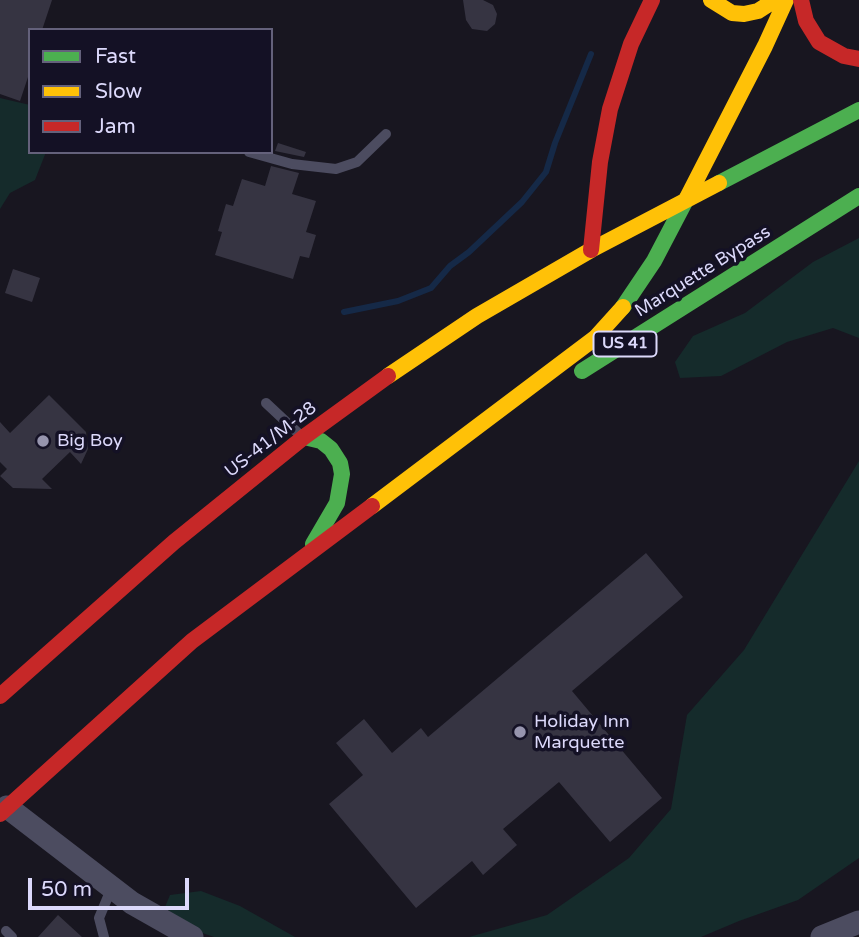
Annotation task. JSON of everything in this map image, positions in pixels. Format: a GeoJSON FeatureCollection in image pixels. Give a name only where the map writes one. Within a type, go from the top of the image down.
{"type":"FeatureCollection","features":[{"type":"Feature","properties":{"kind":"main road"},"geometry":{"type":"LineString","coordinates":[[591,250],[600,162],[610,109],[631,44],[652,0]]}},
{"type":"Feature","properties":{"kind":"main road"},"geometry":{"type":"LineString","coordinates":[[711,0],[732,13],[744,14],[758,12],[775,0]]}},
{"type":"Feature","properties":{"kind":"main road"},"geometry":{"type":"LineString","coordinates":[[391,493],[595,338],[627,303],[654,261],[786,0]]}},
{"type":"Feature","properties":{"kind":"main road"},"geometry":{"type":"LineString","coordinates":[[801,0],[806,21],[819,42],[844,56],[859,59]]}},
{"type":"Feature","properties":{"kind":"main road"},"geometry":{"type":"LineString","coordinates":[[591,250],[859,110]]}},
{"type":"Feature","properties":{"kind":"main road","name":"Marquette Bypass"},"geometry":{"type":"LineString","coordinates":[[391,493],[859,196]]}},
{"type":"Feature","properties":{"kind":"main road","name":"US-41/M-28"},"geometry":{"type":"LineString","coordinates":[[0,696],[174,542],[304,437],[477,316],[591,250]]}},
{"type":"Feature","properties":{"kind":"main road"},"geometry":{"type":"LineString","coordinates":[[304,437],[321,441],[331,449],[340,463],[342,474],[337,503],[304,557]]}},
{"type":"Feature","properties":{"kind":"main road","name":"US 41"},"geometry":{"type":"LineString","coordinates":[[2,807],[192,641],[391,493]]}},
{"type":"Feature","properties":{"kind":"street"},"geometry":{"type":"LineString","coordinates":[[2,807],[142,909],[192,937]]}},
{"type":"Feature","properties":{"kind":"street"},"geometry":{"type":"LineString","coordinates":[[822,937],[859,922]]}},
{"type":"Feature","properties":{"kind":"lane"},"geometry":{"type":"LineString","coordinates":[[256,154],[292,164],[336,169],[358,162],[386,134]]}},
{"type":"Feature","properties":{"kind":"lane"},"geometry":{"type":"LineString","coordinates":[[266,403],[304,437]]}},
{"type":"Feature","properties":{"kind":"lane"},"geometry":{"type":"LineString","coordinates":[[104,937],[99,918],[112,887]]}},
{"type":"Feature","properties":{"kind":"green space"},"geometry":{"type":"Polygon","coordinates":[[[0,98],[28,105],[28,154],[45,154],[35,180],[10,193],[0,209],[0,98]]]}},
{"type":"Feature","properties":{"kind":"green space"},"geometry":{"type":"Polygon","coordinates":[[[859,238],[859,338],[833,328],[787,342],[721,376],[680,378],[675,362],[693,336],[745,313],[813,262],[859,238]]]}},
{"type":"Feature","properties":{"kind":"green space"},"geometry":{"type":"Polygon","coordinates":[[[859,461],[859,858],[798,900],[701,937],[469,937],[547,915],[629,858],[671,809],[687,715],[744,650],[859,461]]]}},
{"type":"Feature","properties":{"kind":"green space"},"geometry":{"type":"Polygon","coordinates":[[[201,891],[240,906],[295,937],[214,937],[188,928],[165,907],[170,895],[201,891]]]}},
{"type":"Feature","properties":{"kind":"building"},"geometry":{"type":"Polygon","coordinates":[[[0,0],[52,0],[43,28],[28,28],[28,77],[20,101],[0,94],[0,0]]]}},
{"type":"Feature","properties":{"kind":"building"},"geometry":{"type":"Polygon","coordinates":[[[463,0],[483,0],[493,5],[497,14],[495,24],[487,31],[472,29],[466,20],[463,0]]]}},
{"type":"Feature","properties":{"kind":"building"},"geometry":{"type":"Polygon","coordinates":[[[278,143],[306,152],[304,157],[275,151],[278,143]]]}},
{"type":"Feature","properties":{"kind":"building"},"geometry":{"type":"Polygon","coordinates":[[[271,166],[299,173],[292,194],[316,201],[306,232],[316,235],[309,258],[300,256],[293,279],[215,255],[222,232],[218,231],[226,204],[233,206],[242,179],[265,186],[271,166]]]}},
{"type":"Feature","properties":{"kind":"building"},"geometry":{"type":"Polygon","coordinates":[[[13,269],[40,278],[32,302],[5,293],[13,269]]]}},
{"type":"Feature","properties":{"kind":"building","name":"Big Boy"},"geometry":{"type":"Polygon","coordinates":[[[49,395],[86,432],[88,449],[81,464],[70,452],[42,479],[52,489],[13,488],[0,476],[7,469],[0,462],[0,422],[10,433],[49,395]]]}},
{"type":"Feature","properties":{"kind":"building","name":"Holiday Inn Marquette"},"geometry":{"type":"Polygon","coordinates":[[[646,553],[683,597],[572,691],[662,798],[610,842],[559,782],[503,829],[517,845],[483,875],[472,861],[416,908],[329,804],[363,775],[336,743],[364,719],[392,753],[421,728],[428,737],[646,553]]]}},
{"type":"Feature","properties":{"kind":"building"},"geometry":{"type":"Polygon","coordinates":[[[58,915],[82,937],[38,937],[58,915]]]}},
{"type":"Feature","properties":{"kind":"waterway"},"geometry":{"type":"LineString","coordinates":[[344,312],[398,301],[431,288],[450,266],[469,252],[522,202],[546,172],[591,54]]}},
{"type":"Feature","properties":{"kind":"traffic: fast"},"geometry":{"type":"LineString","coordinates":[[719,183],[859,110]]}},
{"type":"Feature","properties":{"kind":"traffic: fast"},"geometry":{"type":"LineString","coordinates":[[582,371],[859,196]]}},
{"type":"Feature","properties":{"kind":"traffic: fast"},"geometry":{"type":"LineString","coordinates":[[623,307],[654,261],[687,198]]}},
{"type":"Feature","properties":{"kind":"traffic: fast"},"geometry":{"type":"LineString","coordinates":[[304,437],[321,441],[331,449],[340,463],[342,474],[337,503],[313,544]]}},
{"type":"Feature","properties":{"kind":"traffic: slow"},"geometry":{"type":"LineString","coordinates":[[711,0],[732,13],[744,14],[758,11],[775,0]]}},
{"type":"Feature","properties":{"kind":"traffic: slow"},"geometry":{"type":"LineString","coordinates":[[687,198],[786,0]]}},
{"type":"Feature","properties":{"kind":"traffic: slow"},"geometry":{"type":"LineString","coordinates":[[388,376],[477,316],[591,250],[719,183]]}},
{"type":"Feature","properties":{"kind":"traffic: slow"},"geometry":{"type":"LineString","coordinates":[[372,506],[595,338],[623,307]]}},
{"type":"Feature","properties":{"kind":"traffic: jam"},"geometry":{"type":"LineString","coordinates":[[591,250],[600,162],[610,109],[631,44],[652,0]]}},
{"type":"Feature","properties":{"kind":"traffic: jam"},"geometry":{"type":"LineString","coordinates":[[801,0],[806,21],[819,42],[844,56],[859,59]]}},
{"type":"Feature","properties":{"kind":"traffic: jam"},"geometry":{"type":"LineString","coordinates":[[0,696],[174,542],[304,437],[388,376]]}},
{"type":"Feature","properties":{"kind":"traffic: jam"},"geometry":{"type":"LineString","coordinates":[[0,814],[192,641],[372,506]]}},
{"type":"Feature","properties":{"kind":"place","name":"Big Boy"},"geometry":{"type":"Point","coordinates":[43,441]}},
{"type":"Feature","properties":{"kind":"place","name":"Holiday Inn Marquette"},"geometry":{"type":"Point","coordinates":[520,732]}}]}
